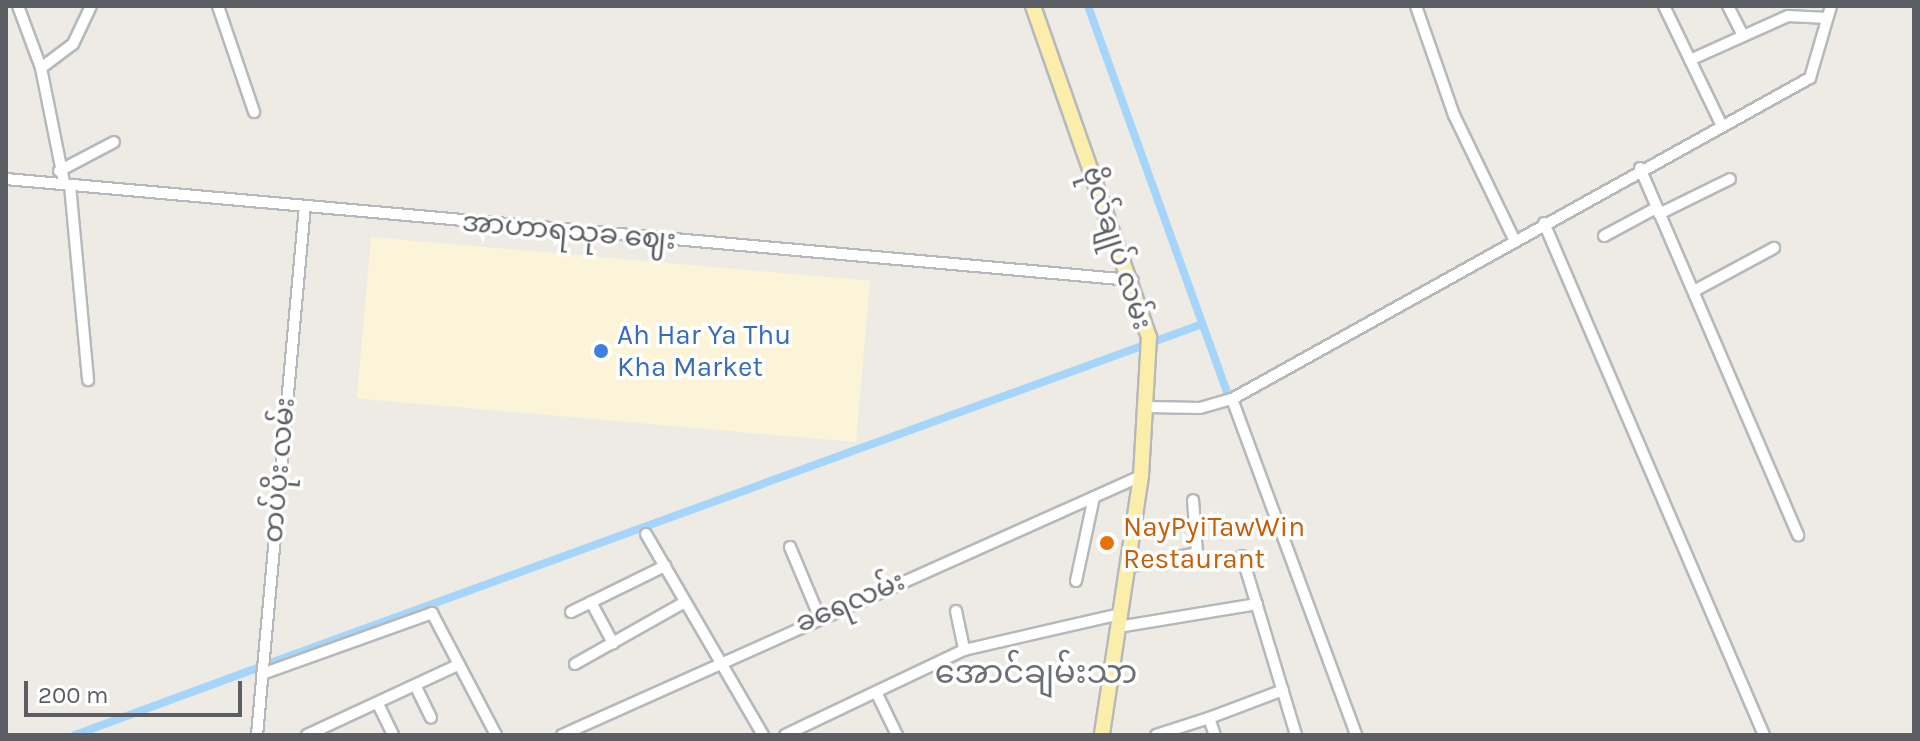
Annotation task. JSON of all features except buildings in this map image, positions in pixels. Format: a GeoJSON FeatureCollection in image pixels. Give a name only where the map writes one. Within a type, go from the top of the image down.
{"type":"FeatureCollection","features":[{"type":"Feature","properties":{"kind":"main road","name":"ဗိုလ်ချုပ် လမ်း"},"geometry":{"type":"LineString","coordinates":[[1033,6],[1132,280],[1149,337],[1149,407],[1141,476],[1102,735]]}},
{"type":"Feature","properties":{"kind":"street"},"geometry":{"type":"LineString","coordinates":[[18,6],[41,68],[59,171],[67,184],[88,380]]}},
{"type":"Feature","properties":{"kind":"street"},"geometry":{"type":"LineString","coordinates":[[41,68],[73,44],[91,6]]}},
{"type":"Feature","properties":{"kind":"street"},"geometry":{"type":"LineString","coordinates":[[218,6],[254,112]]}},
{"type":"Feature","properties":{"kind":"street"},"geometry":{"type":"LineString","coordinates":[[1416,6],[1454,115],[1515,241]]}},
{"type":"Feature","properties":{"kind":"street"},"geometry":{"type":"LineString","coordinates":[[1664,6],[1722,126]]}},
{"type":"Feature","properties":{"kind":"street"},"geometry":{"type":"LineString","coordinates":[[1728,6],[1743,35]]}},
{"type":"Feature","properties":{"kind":"street"},"geometry":{"type":"LineString","coordinates":[[1149,407],[1231,400],[1640,168],[1810,78],[1831,6]]}},
{"type":"Feature","properties":{"kind":"street"},"geometry":{"type":"LineString","coordinates":[[1690,60],[1786,11],[1827,18]]}},
{"type":"Feature","properties":{"kind":"street"},"geometry":{"type":"LineString","coordinates":[[59,171],[114,142]]}},
{"type":"Feature","properties":{"kind":"street"},"geometry":{"type":"LineString","coordinates":[[1640,168],[1798,535]]}},
{"type":"Feature","properties":{"kind":"street","name":"အာဟာရသုခ ဈေး"},"geometry":{"type":"LineString","coordinates":[[6,179],[1132,280]]}},
{"type":"Feature","properties":{"kind":"street"},"geometry":{"type":"LineString","coordinates":[[1604,236],[1730,179]]}},
{"type":"Feature","properties":{"kind":"street","name":"တပ်ပိုး လမ်း"},"geometry":{"type":"LineString","coordinates":[[257,735],[305,206]]}},
{"type":"Feature","properties":{"kind":"street"},"geometry":{"type":"LineString","coordinates":[[1544,223],[1764,735]]}},
{"type":"Feature","properties":{"kind":"street"},"geometry":{"type":"LineString","coordinates":[[1694,291],[1774,248]]}},
{"type":"Feature","properties":{"kind":"street"},"geometry":{"type":"LineString","coordinates":[[1231,400],[1356,735]]}},
{"type":"Feature","properties":{"kind":"street","name":"ခရေလမ်း"},"geometry":{"type":"LineString","coordinates":[[562,735],[720,659],[1141,476]]}},
{"type":"Feature","properties":{"kind":"street"},"geometry":{"type":"LineString","coordinates":[[1076,581],[1094,497]]}},
{"type":"Feature","properties":{"kind":"street"},"geometry":{"type":"LineString","coordinates":[[1127,567],[1197,553],[1193,500]]}},
{"type":"Feature","properties":{"kind":"street"},"geometry":{"type":"LineString","coordinates":[[646,534],[763,735]]}},
{"type":"Feature","properties":{"kind":"street"},"geometry":{"type":"LineString","coordinates":[[790,547],[819,616]]}},
{"type":"Feature","properties":{"kind":"street"},"geometry":{"type":"LineString","coordinates":[[1242,556],[1296,735]]}},
{"type":"Feature","properties":{"kind":"street"},"geometry":{"type":"LineString","coordinates":[[571,612],[665,566]]}},
{"type":"Feature","properties":{"kind":"street"},"geometry":{"type":"LineString","coordinates":[[591,602],[613,643]]}},
{"type":"Feature","properties":{"kind":"street"},"geometry":{"type":"LineString","coordinates":[[575,664],[685,602]]}},
{"type":"Feature","properties":{"kind":"street"},"geometry":{"type":"LineString","coordinates":[[785,735],[877,694],[964,650],[1119,620],[1257,604]]}},
{"type":"Feature","properties":{"kind":"street"},"geometry":{"type":"LineString","coordinates":[[956,611],[964,650]]}},
{"type":"Feature","properties":{"kind":"street"},"geometry":{"type":"LineString","coordinates":[[262,674],[430,613],[496,735]]}},
{"type":"Feature","properties":{"kind":"street"},"geometry":{"type":"LineString","coordinates":[[307,735],[336,730],[378,704],[458,665]]}},
{"type":"Feature","properties":{"kind":"street"},"geometry":{"type":"LineString","coordinates":[[416,687],[431,718]]}},
{"type":"Feature","properties":{"kind":"street"},"geometry":{"type":"LineString","coordinates":[[1160,734],[1283,690]]}},
{"type":"Feature","properties":{"kind":"street"},"geometry":{"type":"LineString","coordinates":[[877,694],[897,735]]}},
{"type":"Feature","properties":{"kind":"street"},"geometry":{"type":"LineString","coordinates":[[378,704],[393,735]]}},
{"type":"Feature","properties":{"kind":"street"},"geometry":{"type":"LineString","coordinates":[[1209,718],[1215,735]]}},
{"type":"Feature","properties":{"kind":"shaded area","name":"Ah Har Ya Thu Kha Market"},"geometry":{"type":"Polygon","coordinates":[[[371,237],[870,281],[856,442],[357,398],[371,237]]]}},
{"type":"Feature","properties":{"kind":"waterway"},"geometry":{"type":"LineString","coordinates":[[1088,6],[1231,404]]}},
{"type":"Feature","properties":{"kind":"waterway"},"geometry":{"type":"LineString","coordinates":[[273,662],[1202,324]]}},
{"type":"Feature","properties":{"kind":"waterway"},"geometry":{"type":"LineString","coordinates":[[75,735],[257,668]]}},
{"type":"Feature","properties":{"kind":"place","name":"Ah Har Ya Thu Kha Market"},"geometry":{"type":"Point","coordinates":[601,351]}},
{"type":"Feature","properties":{"kind":"place","name":"NayPyiTawWin Restaurant"},"geometry":{"type":"Point","coordinates":[1107,543]}},
{"type":"Feature","properties":{"kind":"district","name":"အောင်ချမ်းသာ"},"geometry":{"type":"Point","coordinates":[1036,673]}}]}
